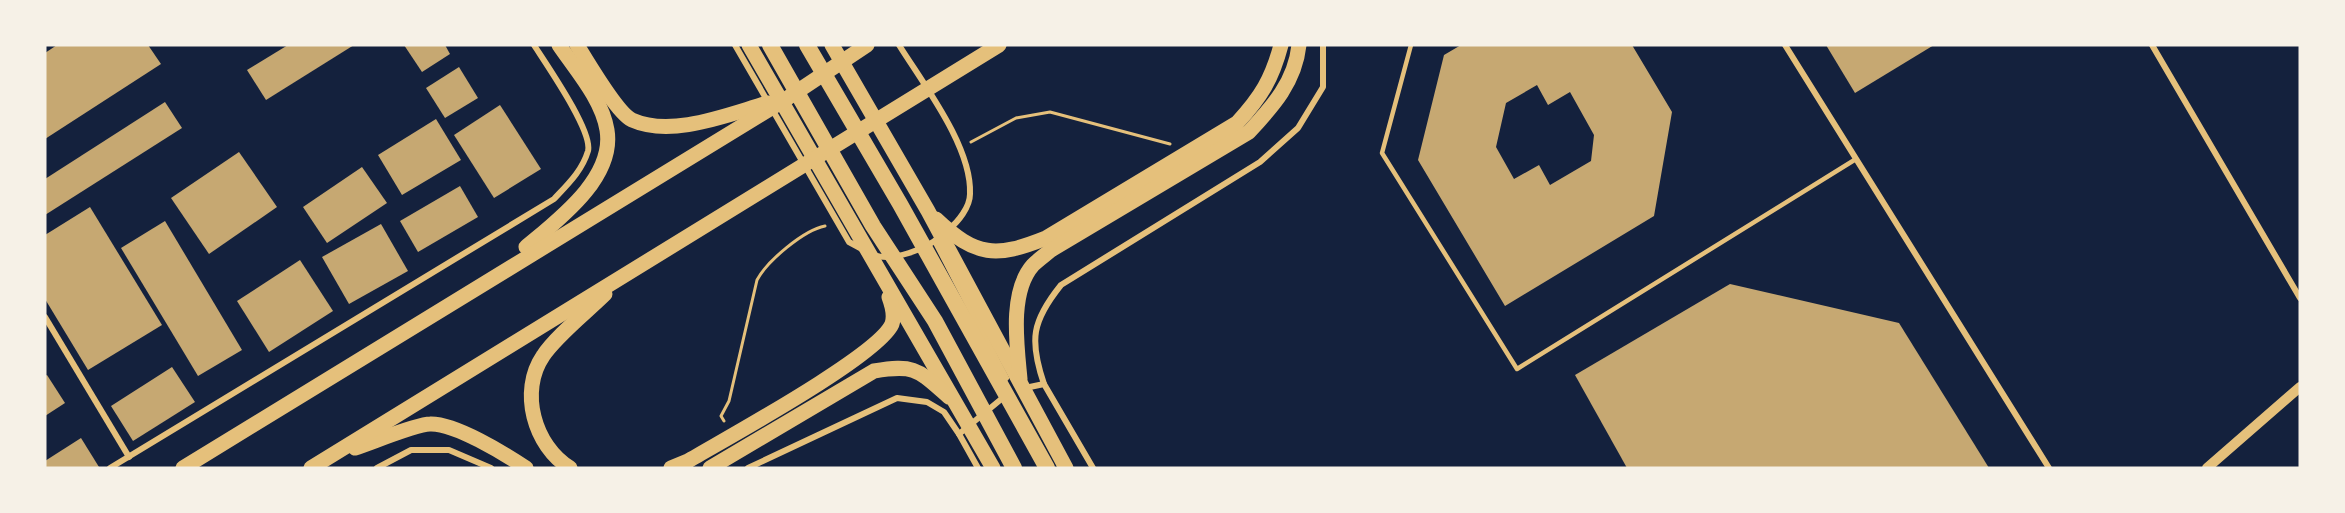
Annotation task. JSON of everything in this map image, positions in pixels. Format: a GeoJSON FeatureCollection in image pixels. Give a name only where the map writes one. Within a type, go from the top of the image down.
{"type":"FeatureCollection","features":[{"type":"Feature","properties":{"kind":"highway"},"geometry":{"type":"LineString","coordinates":[[770,45],[873,226],[935,321],[1014,468]]}},
{"type":"Feature","properties":{"kind":"highway"},"geometry":{"type":"LineString","coordinates":[[807,45],[900,204],[1047,468]]}},
{"type":"Feature","properties":{"kind":"main road"},"geometry":{"type":"LineString","coordinates":[[491,277],[576,201],[593,181],[605,157],[607,130],[603,119],[594,97],[560,45]]}},
{"type":"Feature","properties":{"kind":"main road"},"geometry":{"type":"LineString","coordinates":[[577,45],[605,89],[631,120],[657,125],[688,126],[786,99]]}},
{"type":"Feature","properties":{"kind":"main road"},"geometry":{"type":"LineString","coordinates":[[749,45],[993,468]]}},
{"type":"Feature","properties":{"kind":"main road"},"geometry":{"type":"LineString","coordinates":[[832,45],[928,211],[1014,390],[1066,468]]}},
{"type":"Feature","properties":{"kind":"main road"},"geometry":{"type":"LineString","coordinates":[[183,468],[491,277],[786,99],[867,45]]}},
{"type":"Feature","properties":{"kind":"main road"},"geometry":{"type":"LineString","coordinates":[[311,468],[999,45]]}},
{"type":"Feature","properties":{"kind":"main road"},"geometry":{"type":"LineString","coordinates":[[928,211],[958,239],[984,250],[1017,250],[1046,238],[1237,123],[1261,98],[1274,70],[1281,45]]}},
{"type":"Feature","properties":{"kind":"main road"},"geometry":{"type":"LineString","coordinates":[[1014,390],[1015,324],[1018,297],[1031,266],[1051,250],[1249,132],[1275,103],[1292,77],[1299,45]]}},
{"type":"Feature","properties":{"kind":"main road"},"geometry":{"type":"LineString","coordinates":[[570,468],[557,460],[536,427],[530,388],[543,356],[624,275]]}},
{"type":"Feature","properties":{"kind":"main road"},"geometry":{"type":"LineString","coordinates":[[671,468],[688,461],[838,372],[870,346],[891,324],[893,310],[884,280]]}},
{"type":"Feature","properties":{"kind":"main road"},"geometry":{"type":"LineString","coordinates":[[710,468],[874,371],[901,366],[919,371],[959,406]]}},
{"type":"Feature","properties":{"kind":"main road"},"geometry":{"type":"LineString","coordinates":[[332,455],[430,424],[466,434],[495,447],[526,468]]}},
{"type":"Feature","properties":{"kind":"street"},"geometry":{"type":"LineString","coordinates":[[110,468],[554,199],[576,177],[589,148],[580,121],[534,45]]}},
{"type":"Feature","properties":{"kind":"street"},"geometry":{"type":"LineString","coordinates":[[735,45],[849,242],[884,259],[935,241],[959,221],[971,196],[961,147],[899,45]]}},
{"type":"Feature","properties":{"kind":"street"},"geometry":{"type":"LineString","coordinates":[[1093,468],[1044,384],[1034,355],[1035,331],[1043,308],[1061,285],[1260,162],[1298,128],[1323,87],[1323,45]]}},
{"type":"Feature","properties":{"kind":"street"},"geometry":{"type":"LineString","coordinates":[[1785,45],[2049,468]]}},
{"type":"Feature","properties":{"kind":"street"},"geometry":{"type":"LineString","coordinates":[[2152,45],[2300,298]]}},
{"type":"Feature","properties":{"kind":"street"},"geometry":{"type":"LineString","coordinates":[[935,241],[1014,390]]}},
{"type":"Feature","properties":{"kind":"street"},"geometry":{"type":"LineString","coordinates":[[928,245],[1014,390]]}},
{"type":"Feature","properties":{"kind":"street"},"geometry":{"type":"LineString","coordinates":[[45,317],[129,457]]}},
{"type":"Feature","properties":{"kind":"street"},"geometry":{"type":"LineString","coordinates":[[959,434],[1014,390],[1044,384]]}},
{"type":"Feature","properties":{"kind":"street"},"geometry":{"type":"LineString","coordinates":[[2207,468],[2300,387]]}},
{"type":"Feature","properties":{"kind":"street"},"geometry":{"type":"LineString","coordinates":[[748,468],[897,398],[927,402],[945,412],[978,468]]}},
{"type":"Feature","properties":{"kind":"street"},"geometry":{"type":"LineString","coordinates":[[376,468],[411,450],[449,450],[491,468]]}},
{"type":"Feature","properties":{"kind":"lane"},"geometry":{"type":"LineString","coordinates":[[1411,45],[1382,153],[1516,369],[1856,159]]}},
{"type":"Feature","properties":{"kind":"path"},"geometry":{"type":"LineString","coordinates":[[961,147],[1016,118],[1050,112],[1174,145]]}},
{"type":"Feature","properties":{"kind":"path"},"geometry":{"type":"LineString","coordinates":[[727,426],[721,416],[729,400],[757,280],[765,265],[782,250],[824,225],[849,242]]}},
{"type":"Feature","properties":{"kind":"building"},"geometry":{"type":"Polygon","coordinates":[[[57,45],[148,45],[161,64],[45,139],[45,53],[57,45]]]}},
{"type":"Feature","properties":{"kind":"building"},"geometry":{"type":"Polygon","coordinates":[[[288,45],[354,45],[266,100],[247,70],[288,45]]]}},
{"type":"Feature","properties":{"kind":"building"},"geometry":{"type":"Polygon","coordinates":[[[404,45],[445,45],[450,54],[422,72],[404,45]]]}},
{"type":"Feature","properties":{"kind":"building"},"geometry":{"type":"Polygon","coordinates":[[[1461,45],[1632,45],[1672,112],[1654,216],[1505,306],[1418,160],[1444,55],[1461,45]],[[1537,85],[1506,103],[1496,147],[1514,179],[1539,165],[1550,185],[1591,161],[1594,135],[1570,92],[1548,105],[1537,85]]]}},
{"type":"Feature","properties":{"kind":"building"},"geometry":{"type":"Polygon","coordinates":[[[1826,45],[1934,45],[1855,93],[1826,45]]]}},
{"type":"Feature","properties":{"kind":"building"},"geometry":{"type":"Polygon","coordinates":[[[459,67],[478,98],[445,118],[426,88],[459,67]]]}},
{"type":"Feature","properties":{"kind":"building"},"geometry":{"type":"Polygon","coordinates":[[[165,102],[182,128],[45,215],[45,179],[165,102]]]}},
{"type":"Feature","properties":{"kind":"building"},"geometry":{"type":"Polygon","coordinates":[[[500,105],[541,169],[494,198],[454,135],[500,105]]]}},
{"type":"Feature","properties":{"kind":"building"},"geometry":{"type":"Polygon","coordinates":[[[436,119],[461,160],[402,195],[378,155],[436,119]]]}},
{"type":"Feature","properties":{"kind":"building"},"geometry":{"type":"Polygon","coordinates":[[[239,152],[277,207],[209,254],[171,198],[239,152]]]}},
{"type":"Feature","properties":{"kind":"building"},"geometry":{"type":"Polygon","coordinates":[[[362,167],[387,203],[327,243],[303,207],[362,167]]]}},
{"type":"Feature","properties":{"kind":"building"},"geometry":{"type":"Polygon","coordinates":[[[460,186],[478,217],[418,252],[400,221],[460,186]]]}},
{"type":"Feature","properties":{"kind":"building"},"geometry":{"type":"Polygon","coordinates":[[[90,207],[162,325],[88,370],[45,299],[45,235],[90,207]]]}},
{"type":"Feature","properties":{"kind":"building"},"geometry":{"type":"Polygon","coordinates":[[[165,221],[242,350],[198,376],[121,248],[165,221]]]}},
{"type":"Feature","properties":{"kind":"building"},"geometry":{"type":"Polygon","coordinates":[[[381,224],[408,271],[349,304],[322,257],[381,224]]]}},
{"type":"Feature","properties":{"kind":"building"},"geometry":{"type":"Polygon","coordinates":[[[300,260],[333,311],[269,352],[237,301],[300,260]]]}},
{"type":"Feature","properties":{"kind":"building"},"geometry":{"type":"Polygon","coordinates":[[[1730,284],[1899,323],[1989,468],[1627,468],[1575,375],[1730,284]]]}},
{"type":"Feature","properties":{"kind":"building"},"geometry":{"type":"Polygon","coordinates":[[[172,367],[195,402],[133,441],[111,406],[172,367]]]}},
{"type":"Feature","properties":{"kind":"building"},"geometry":{"type":"Polygon","coordinates":[[[47,375],[65,403],[45,416],[45,376],[47,375]]]}},
{"type":"Feature","properties":{"kind":"building"},"geometry":{"type":"Polygon","coordinates":[[[81,438],[99,467],[45,468],[45,461],[81,438]]]}}]}
